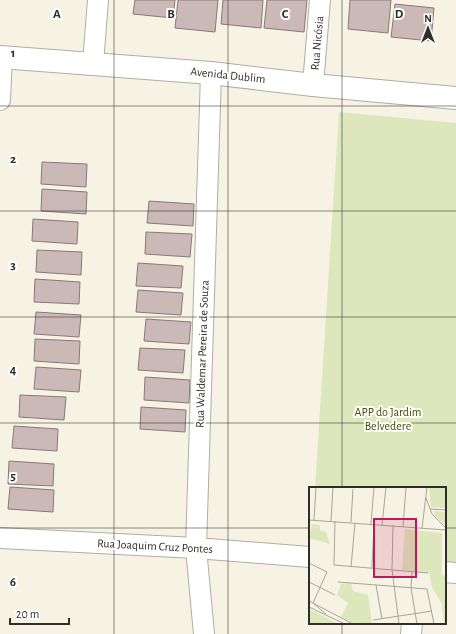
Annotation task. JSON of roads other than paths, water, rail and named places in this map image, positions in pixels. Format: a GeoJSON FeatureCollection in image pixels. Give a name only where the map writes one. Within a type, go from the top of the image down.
{"type":"FeatureCollection","features":[{"type":"Feature","properties":{"kind":"street"},"geometry":{"type":"LineString","coordinates":[[93,63],[98,0]]}},
{"type":"Feature","properties":{"kind":"street","name":"Rua Nicósia"},"geometry":{"type":"LineString","coordinates":[[313,85],[320,0]]}},
{"type":"Feature","properties":{"kind":"street"},"geometry":{"type":"LineString","coordinates":[[0,100],[1,57]]}},
{"type":"Feature","properties":{"kind":"street","name":"Avenida Dublim"},"geometry":{"type":"LineString","coordinates":[[1,57],[211,73],[313,85],[456,98]]}},
{"type":"Feature","properties":{"kind":"street","name":"Rua Waldemar Pereira de Souza"},"geometry":{"type":"LineString","coordinates":[[204,634],[196,548],[211,73]]}},
{"type":"Feature","properties":{"kind":"street","name":"Rua Joaquim Cruz Pontes"},"geometry":{"type":"LineString","coordinates":[[0,538],[196,548],[309,557]]}},
{"type":"Feature","properties":{"kind":"street"},"geometry":{"type":"LineString","coordinates":[[446,572],[456,573]]}},
{"type":"Feature","properties":{"kind":"street"},"geometry":{"type":"LineString","coordinates":[[411,634],[412,624]]}},
{"type":"Feature","properties":{"kind":"park label","name":"APP do Jardim Belvedere"},"geometry":{"type":"Point","coordinates":[388,419]}}]}
